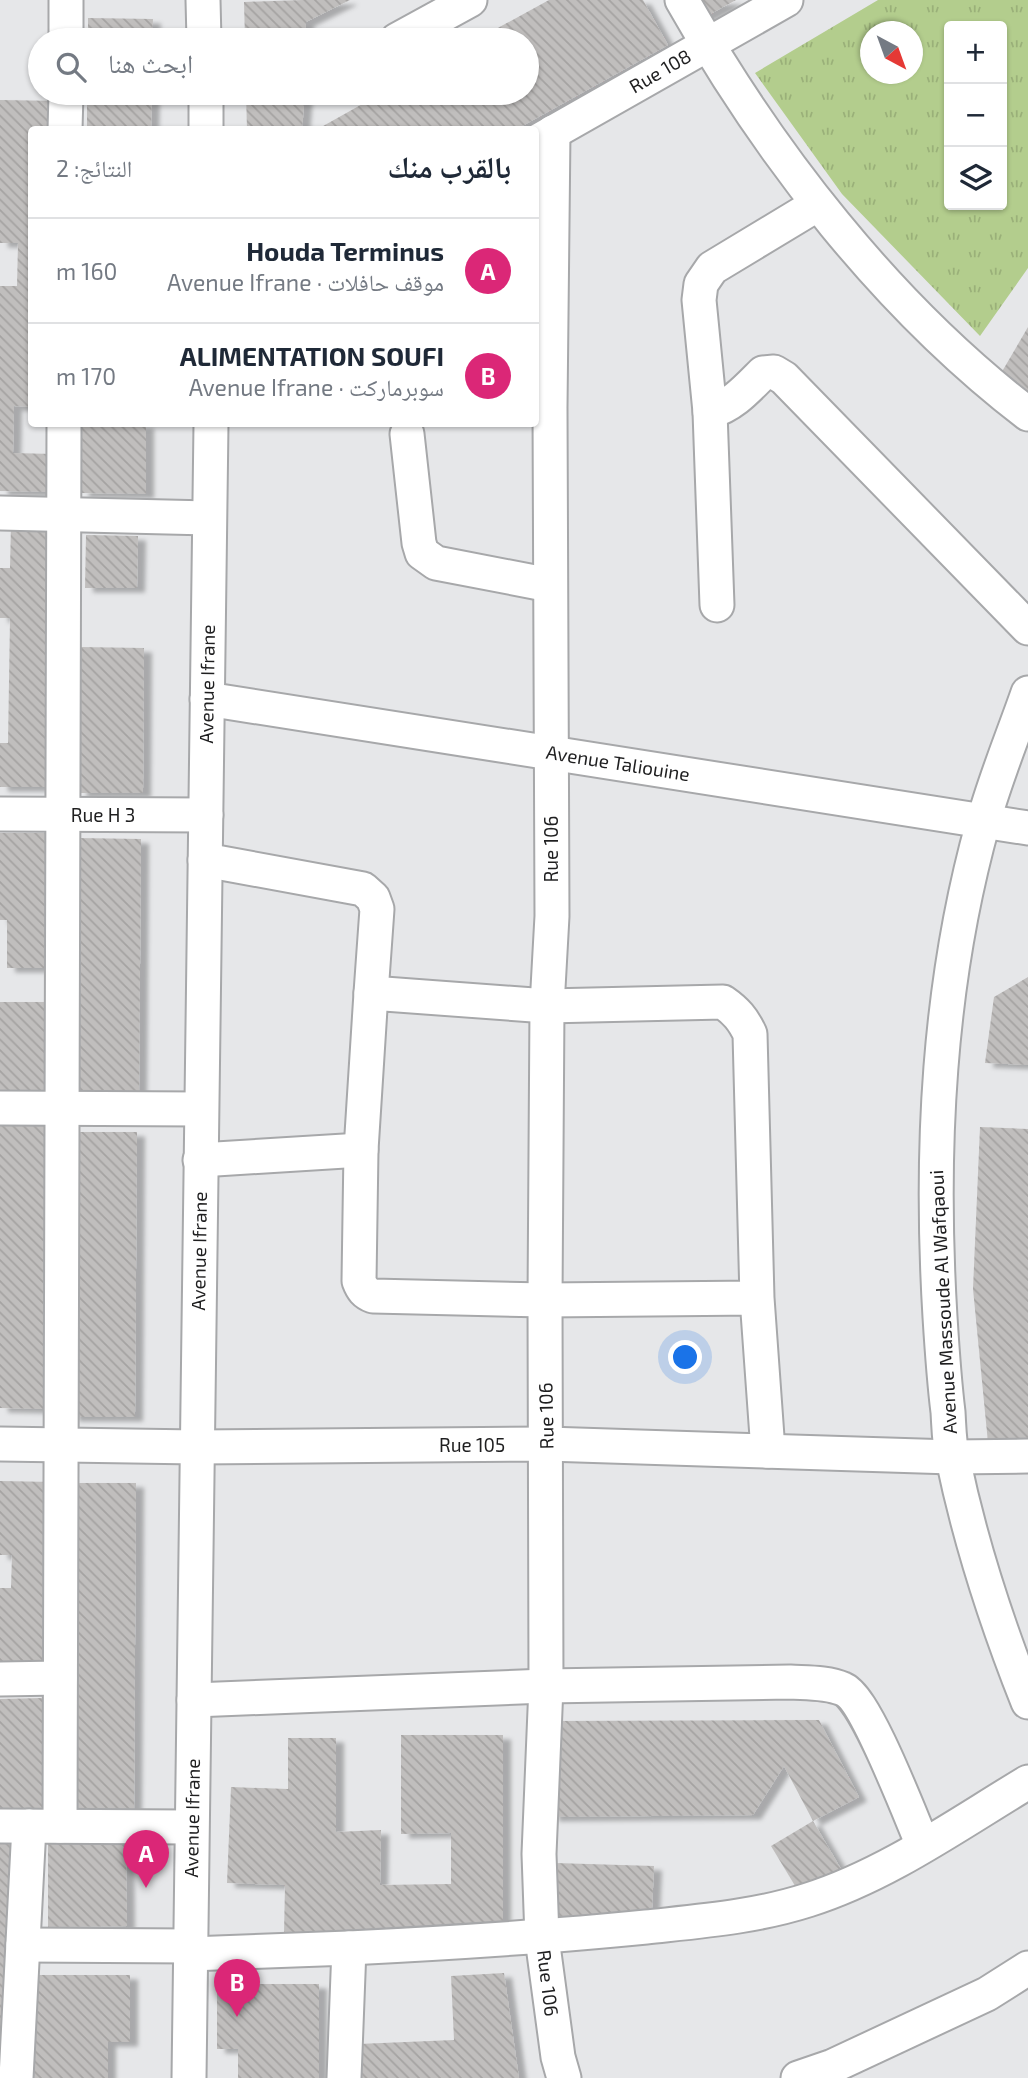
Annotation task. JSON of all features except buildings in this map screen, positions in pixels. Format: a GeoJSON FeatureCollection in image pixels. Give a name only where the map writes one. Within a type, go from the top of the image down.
{"type":"FeatureCollection","features":[{"type":"Feature","properties":{"kind":"street"},"geometry":{"type":"LineString","coordinates":[[66,0],[66,28]]}},
{"type":"Feature","properties":{"kind":"street"},"geometry":{"type":"LineString","coordinates":[[203,0],[204,28]]}},
{"type":"Feature","properties":{"kind":"street"},"geometry":{"type":"LineString","coordinates":[[419,28],[470,0]]}},
{"type":"Feature","properties":{"kind":"street"},"geometry":{"type":"LineString","coordinates":[[682,0],[776,151],[818,204],[930,329],[1028,414]]}},
{"type":"Feature","properties":{"kind":"street","name":"Rue 108"},"geometry":{"type":"LineString","coordinates":[[544,137],[786,0]]}},
{"type":"Feature","properties":{"kind":"street"},"geometry":{"type":"LineString","coordinates":[[65,126],[66,105]]}},
{"type":"Feature","properties":{"kind":"street"},"geometry":{"type":"LineString","coordinates":[[206,105],[206,126]]}},
{"type":"Feature","properties":{"kind":"street","name":"Rue 106"},"geometry":{"type":"LineString","coordinates":[[544,137],[552,916],[547,1006],[545,1300],[547,1686],[539,1854],[542,1938],[558,2057],[564,2078]]}},
{"type":"Feature","properties":{"kind":"street"},"geometry":{"type":"LineString","coordinates":[[717,605],[710,412],[699,300],[701,284],[712,268],[818,204]]}},
{"type":"Feature","properties":{"kind":"street"},"geometry":{"type":"LineString","coordinates":[[710,412],[725,408],[737,400],[763,373],[775,372],[784,378],[1028,628]]}},
{"type":"Feature","properties":{"kind":"street"},"geometry":{"type":"LineString","coordinates":[[16,2078],[30,1826],[60,1678],[64,427]]}},
{"type":"Feature","properties":{"kind":"street","name":"Avenue Ifrane"},"geometry":{"type":"LineString","coordinates":[[189,2078],[211,427]]}},
{"type":"Feature","properties":{"kind":"street"},"geometry":{"type":"LineString","coordinates":[[407,434],[422,553],[436,563],[550,585]]}},
{"type":"Feature","properties":{"kind":"street"},"geometry":{"type":"LineString","coordinates":[[0,513],[209,518]]}},
{"type":"Feature","properties":{"kind":"street","name":"Avenue Massoude Al Wafqaoui"},"geometry":{"type":"LineString","coordinates":[[1028,693],[983,822],[953,957],[944,1025],[935,1163],[937,1265],[952,1457],[992,1601],[1028,1702]]}},
{"type":"Feature","properties":{"kind":"street","name":"Avenue Taliouine"},"geometry":{"type":"LineString","coordinates":[[207,699],[1028,828]]}},
{"type":"Feature","properties":{"kind":"street","name":"Rue H 3"},"geometry":{"type":"LineString","coordinates":[[0,814],[206,815]]}},
{"type":"Feature","properties":{"kind":"street"},"geometry":{"type":"LineString","coordinates":[[205,860],[363,889],[373,898],[377,909],[361,1150],[359,1281],[362,1289],[373,1296],[545,1300],[757,1298]]}},
{"type":"Feature","properties":{"kind":"street"},"geometry":{"type":"LineString","coordinates":[[371,993],[547,1006],[723,1002],[735,1010],[745,1022],[750,1034],[757,1298],[768,1451]]}},
{"type":"Feature","properties":{"kind":"street"},"geometry":{"type":"LineString","coordinates":[[0,1108],[201,1109]]}},
{"type":"Feature","properties":{"kind":"street"},"geometry":{"type":"LineString","coordinates":[[200,1160],[361,1150]]}},
{"type":"Feature","properties":{"kind":"street","name":"Rue 105"},"geometry":{"type":"LineString","coordinates":[[0,1444],[197,1447],[547,1444],[952,1457],[1028,1456]]}},
{"type":"Feature","properties":{"kind":"street"},"geometry":{"type":"LineString","coordinates":[[0,1679],[60,1678]]}},
{"type":"Feature","properties":{"kind":"street"},"geometry":{"type":"LineString","coordinates":[[194,1700],[547,1686],[790,1682],[821,1684],[846,1689],[864,1712],[923,1845]]}},
{"type":"Feature","properties":{"kind":"street"},"geometry":{"type":"LineString","coordinates":[[23,1945],[190,1950],[349,1948],[542,1938],[744,1916],[808,1900],[856,1881],[923,1845],[1028,1782]]}},
{"type":"Feature","properties":{"kind":"street"},"geometry":{"type":"LineString","coordinates":[[30,1826],[191,1828]]}},
{"type":"Feature","properties":{"kind":"street"},"geometry":{"type":"LineString","coordinates":[[344,2078],[349,1948]]}},
{"type":"Feature","properties":{"kind":"street"},"geometry":{"type":"LineString","coordinates":[[798,2078],[833,2066],[987,1994],[1028,1968]]}},
{"type":"Feature","properties":{"kind":"green space"},"geometry":{"type":"Polygon","coordinates":[[[878,0],[1028,0],[1028,268],[980,336],[842,194],[755,73],[878,0]]]}},
{"type":"Feature","properties":{"kind":"place","name":"Houda Terminus"},"geometry":{"type":"Point","coordinates":[146,1888]}},
{"type":"Feature","properties":{"kind":"place","name":"ALIMENTATION SOUFI"},"geometry":{"type":"Point","coordinates":[237,2017]}}]}
